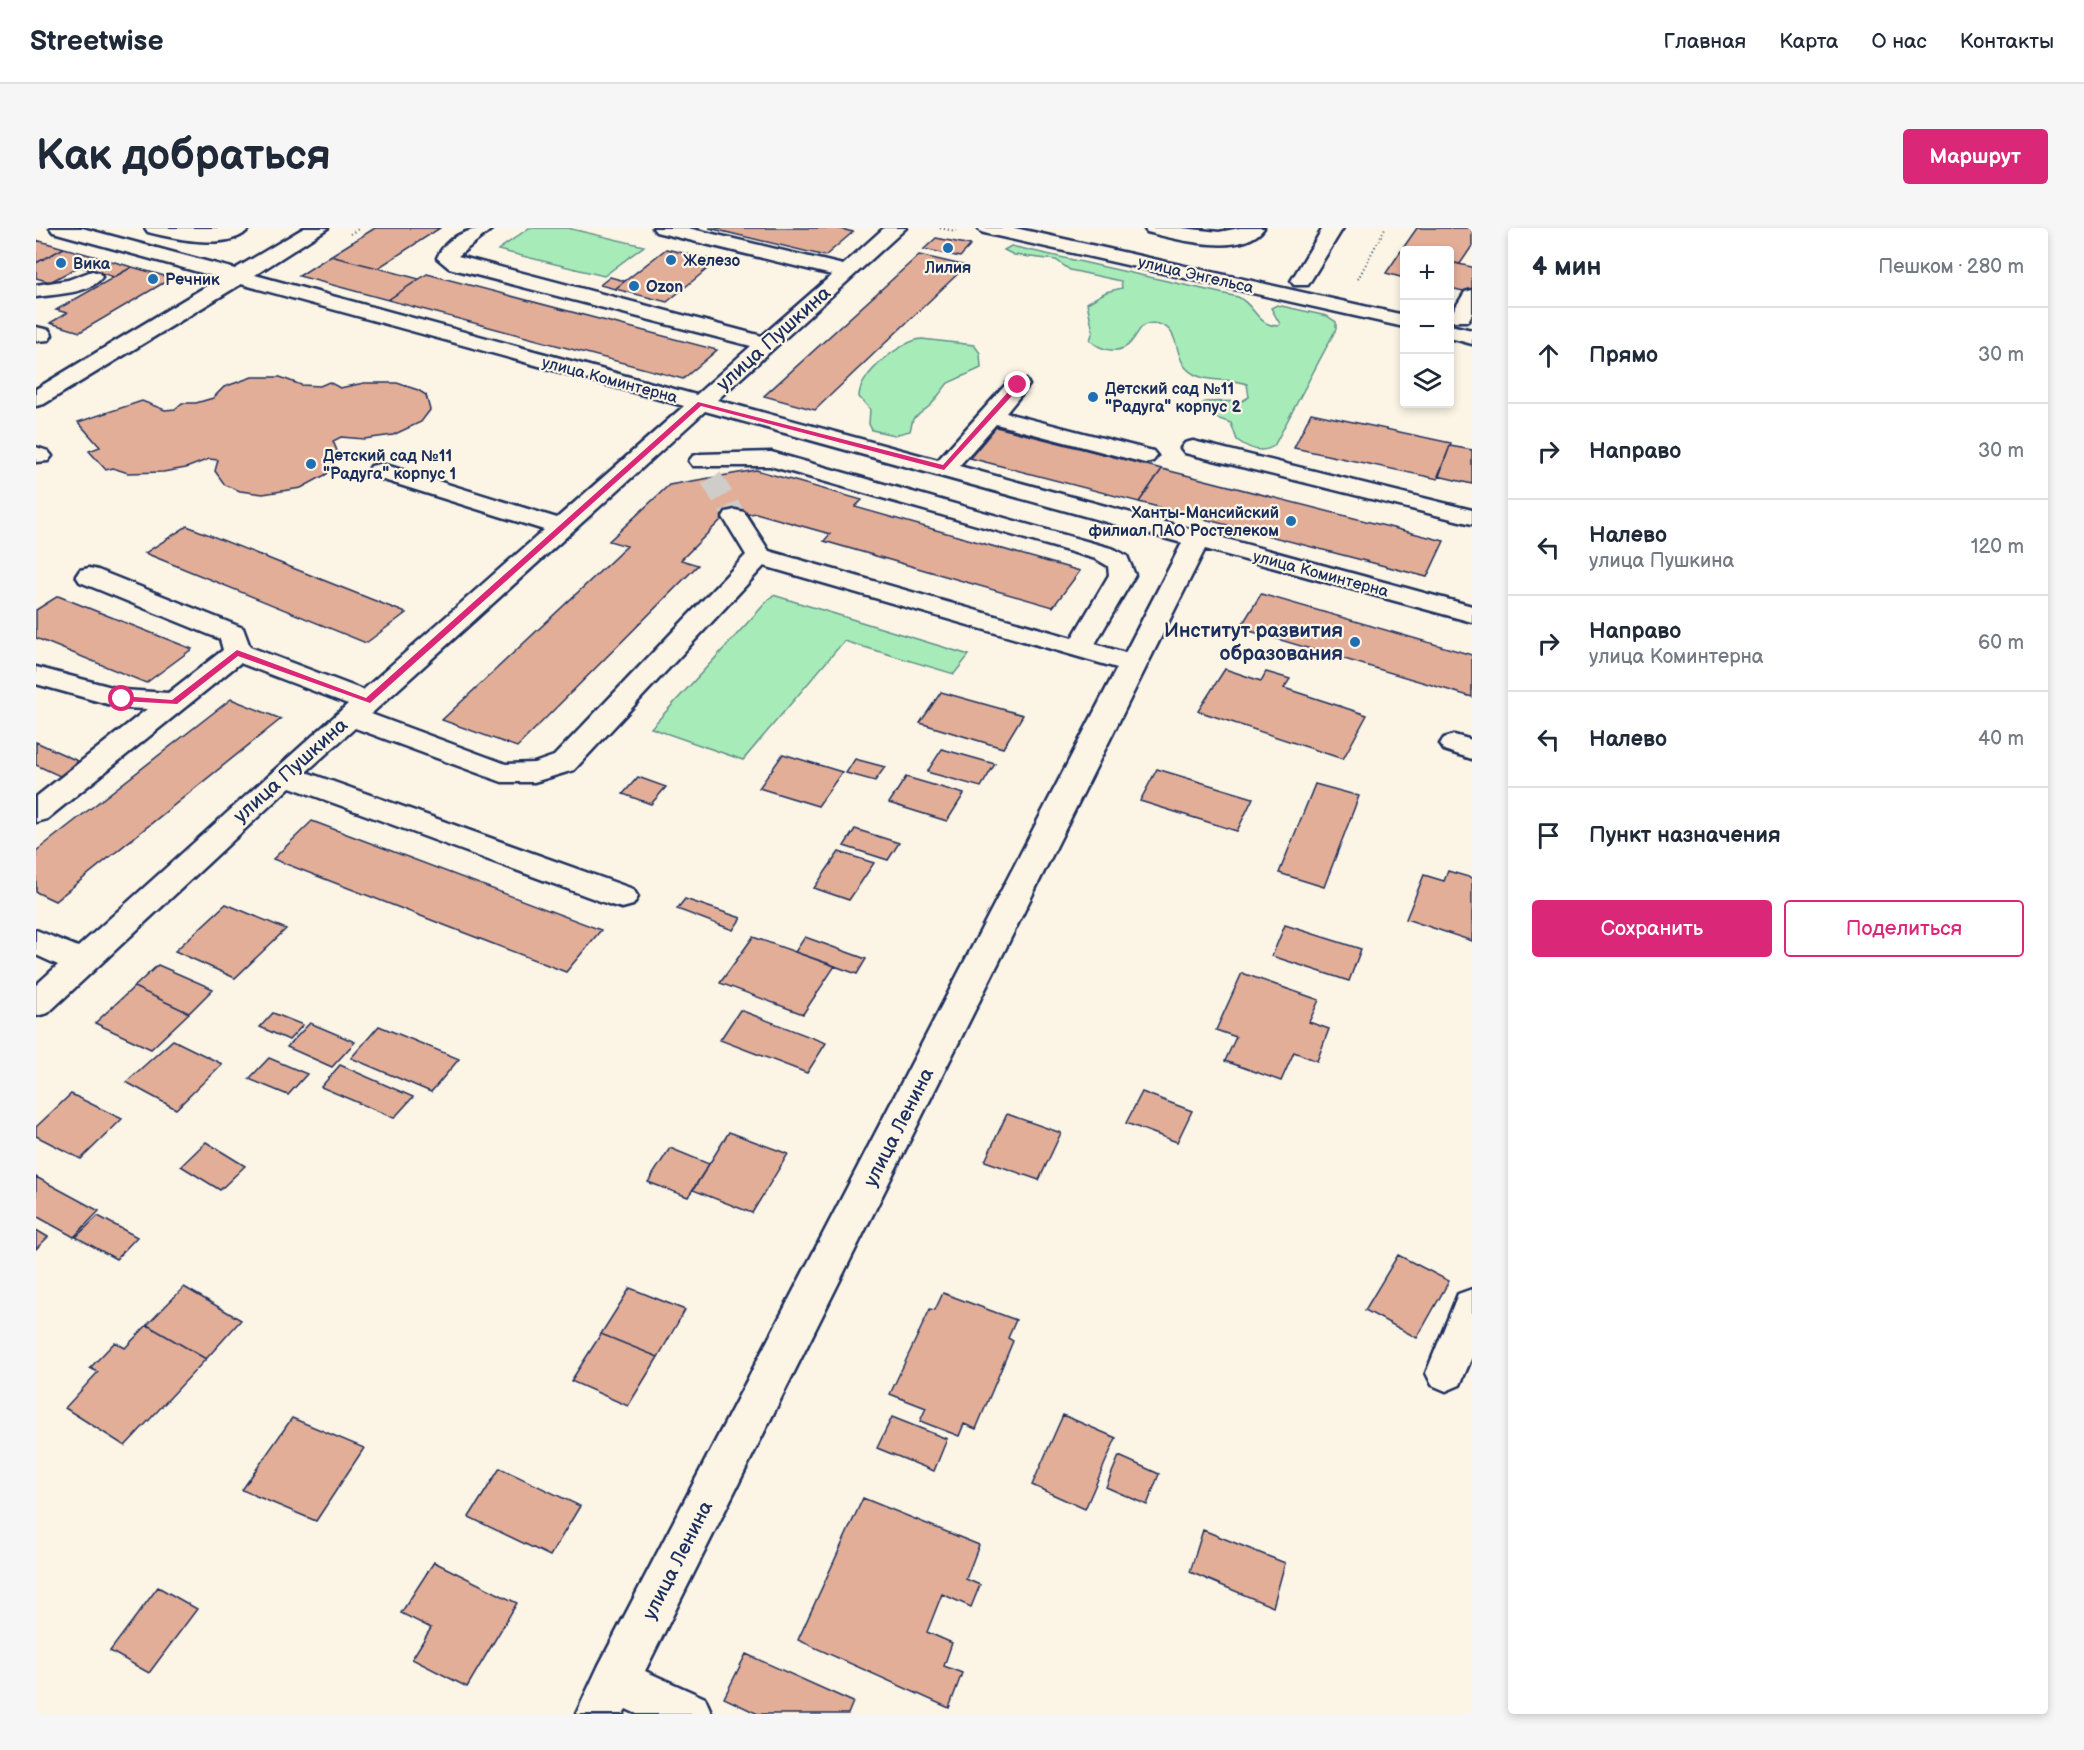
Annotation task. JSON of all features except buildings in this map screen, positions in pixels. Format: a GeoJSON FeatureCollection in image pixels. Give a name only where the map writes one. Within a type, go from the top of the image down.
{"type":"FeatureCollection","features":[{"type":"Feature","properties":{"kind":"street","name":"улица Коминтерна"},"geometry":{"type":"LineString","coordinates":[[60,228],[700,404],[944,468],[1466,613]]}},
{"type":"Feature","properties":{"kind":"street"},"geometry":{"type":"LineString","coordinates":[[155,228],[198,237],[226,234],[240,228]]}},
{"type":"Feature","properties":{"kind":"street"},"geometry":{"type":"LineString","coordinates":[[36,399],[318,228]]}},
{"type":"Feature","properties":{"kind":"street"},"geometry":{"type":"LineString","coordinates":[[483,228],[450,251],[447,258],[456,264],[767,344]]}},
{"type":"Feature","properties":{"kind":"street"},"geometry":{"type":"LineString","coordinates":[[663,228],[847,272]]}},
{"type":"Feature","properties":{"kind":"street","name":"улица Пушкина"},"geometry":{"type":"LineString","coordinates":[[36,1004],[285,775],[896,228]]}},
{"type":"Feature","properties":{"kind":"street","name":"улица Энгельса"},"geometry":{"type":"LineString","coordinates":[[988,228],[1297,289],[1400,303]]}},
{"type":"Feature","properties":{"kind":"street","name":"улица Энгельса"},"geometry":{"type":"LineString","coordinates":[[1057,228],[1297,289],[1400,320]]}},
{"type":"Feature","properties":{"kind":"street"},"geometry":{"type":"LineString","coordinates":[[1154,228],[1213,237],[1237,236],[1254,228]]}},
{"type":"Feature","properties":{"kind":"street"},"geometry":{"type":"LineString","coordinates":[[1297,289],[1333,228]]}},
{"type":"Feature","properties":{"kind":"street"},"geometry":{"type":"LineString","coordinates":[[36,291],[73,285],[92,277]]}},
{"type":"Feature","properties":{"kind":"street"},"geometry":{"type":"LineString","coordinates":[[1472,296],[1458,320],[1472,336]]}},
{"type":"Feature","properties":{"kind":"street"},"geometry":{"type":"LineString","coordinates":[[944,468],[1018,385]]}},
{"type":"Feature","properties":{"kind":"street"},"geometry":{"type":"LineString","coordinates":[[991,416],[1145,456]]}},
{"type":"Feature","properties":{"kind":"street"},"geometry":{"type":"LineString","coordinates":[[650,448],[706,469],[771,459],[1111,556],[1122,568],[1122,575],[1079,649]]}},
{"type":"Feature","properties":{"kind":"street"},"geometry":{"type":"LineString","coordinates":[[1193,448],[1472,517]]}},
{"type":"Feature","properties":{"kind":"street"},"geometry":{"type":"LineString","coordinates":[[380,471],[561,527]]}},
{"type":"Feature","properties":{"kind":"street"},"geometry":{"type":"LineString","coordinates":[[735,517],[759,556],[1133,664]]}},
{"type":"Feature","properties":{"kind":"street","name":"улица Ленина"},"geometry":{"type":"LineString","coordinates":[[607,1698],[1197,539]]}},
{"type":"Feature","properties":{"kind":"street"},"geometry":{"type":"LineString","coordinates":[[237,652],[502,772],[525,775],[548,772],[564,763],[759,556]]}},
{"type":"Feature","properties":{"kind":"street"},"geometry":{"type":"LineString","coordinates":[[90,576],[233,634],[237,652]]}},
{"type":"Feature","properties":{"kind":"street"},"geometry":{"type":"LineString","coordinates":[[1466,613],[1472,587]]}},
{"type":"Feature","properties":{"kind":"street"},"geometry":{"type":"LineString","coordinates":[[36,812],[237,652]]}},
{"type":"Feature","properties":{"kind":"street"},"geometry":{"type":"LineString","coordinates":[[36,675],[122,699],[174,702]]}},
{"type":"Feature","properties":{"kind":"street"},"geometry":{"type":"LineString","coordinates":[[285,775],[622,897]]}},
{"type":"Feature","properties":{"kind":"street"},"geometry":{"type":"LineString","coordinates":[[36,941],[81,962]]}},
{"type":"Feature","properties":{"kind":"street"},"geometry":{"type":"LineString","coordinates":[[1446,1373],[1472,1306]]}},
{"type":"Feature","properties":{"kind":"street"},"geometry":{"type":"LineString","coordinates":[[607,1698],[689,1714]]}},
{"type":"Feature","properties":{"kind":"path"},"geometry":{"type":"LineString","coordinates":[[1357,279],[1385,228]]}},
{"type":"Feature","properties":{"kind":"green space"},"geometry":{"type":"Polygon","coordinates":[[[529,228],[567,228],[644,246],[604,276],[498,250],[529,228]]]}},
{"type":"Feature","properties":{"kind":"green space"},"geometry":{"type":"Polygon","coordinates":[[[1011,246],[1238,297],[1265,323],[1271,325],[1280,324],[1271,308],[1277,305],[1327,316],[1336,322],[1336,329],[1274,446],[1265,450],[1256,449],[1237,440],[1231,423],[1202,413],[1199,407],[1205,402],[1242,401],[1249,397],[1247,384],[1207,379],[1192,373],[1182,363],[1170,331],[1158,324],[1144,325],[1131,342],[1122,349],[1111,350],[1100,347],[1090,340],[1093,331],[1087,303],[1106,292],[1122,288],[1121,281],[1070,270],[1056,260],[1014,255],[1004,250],[1011,246]]]}},
{"type":"Feature","properties":{"kind":"green space"},"geometry":{"type":"Polygon","coordinates":[[[922,339],[974,345],[980,353],[981,368],[948,383],[931,405],[913,419],[910,431],[894,435],[872,430],[869,424],[870,409],[859,397],[861,388],[873,369],[883,360],[904,345],[922,339]]]}},
{"type":"Feature","properties":{"kind":"green space"},"geometry":{"type":"Polygon","coordinates":[[[773,595],[969,655],[954,674],[844,641],[743,760],[651,728],[773,595]]]}},
{"type":"Feature","properties":{"kind":"tunnel"},"geometry":{"type":"LineString","coordinates":[[711,478],[735,517]]}},
{"type":"Feature","properties":{"kind":"place","name":"Лилия"},"geometry":{"type":"Point","coordinates":[948,248]}},
{"type":"Feature","properties":{"kind":"place","name":"Железо"},"geometry":{"type":"Point","coordinates":[671,260]}},
{"type":"Feature","properties":{"kind":"place","name":"Вика"},"geometry":{"type":"Point","coordinates":[61,263]}},
{"type":"Feature","properties":{"kind":"place","name":"Речник"},"geometry":{"type":"Point","coordinates":[153,279]}},
{"type":"Feature","properties":{"kind":"place","name":"Ozon"},"geometry":{"type":"Point","coordinates":[634,286]}},
{"type":"Feature","properties":{"kind":"place","name":"Детский сад №11 \"Радуга\" корпус 2"},"geometry":{"type":"Point","coordinates":[1093,397]}},
{"type":"Feature","properties":{"kind":"place","name":"Детский сад №11 \"Радуга\" корпус 1"},"geometry":{"type":"Point","coordinates":[311,464]}},
{"type":"Feature","properties":{"kind":"place","name":"Ханты-Мансийский филиал ПАО Ростелеком"},"geometry":{"type":"Point","coordinates":[1291,521]}},
{"type":"Feature","properties":{"kind":"place","name":"Институт развития образования"},"geometry":{"type":"Point","coordinates":[1355,642]}},
{"type":"Feature","properties":{"kind":"route"},"geometry":{"type":"LineString","coordinates":[[122,699],[174,702],[237,652],[367,701],[700,404],[944,468],[1018,385]]}}]}
